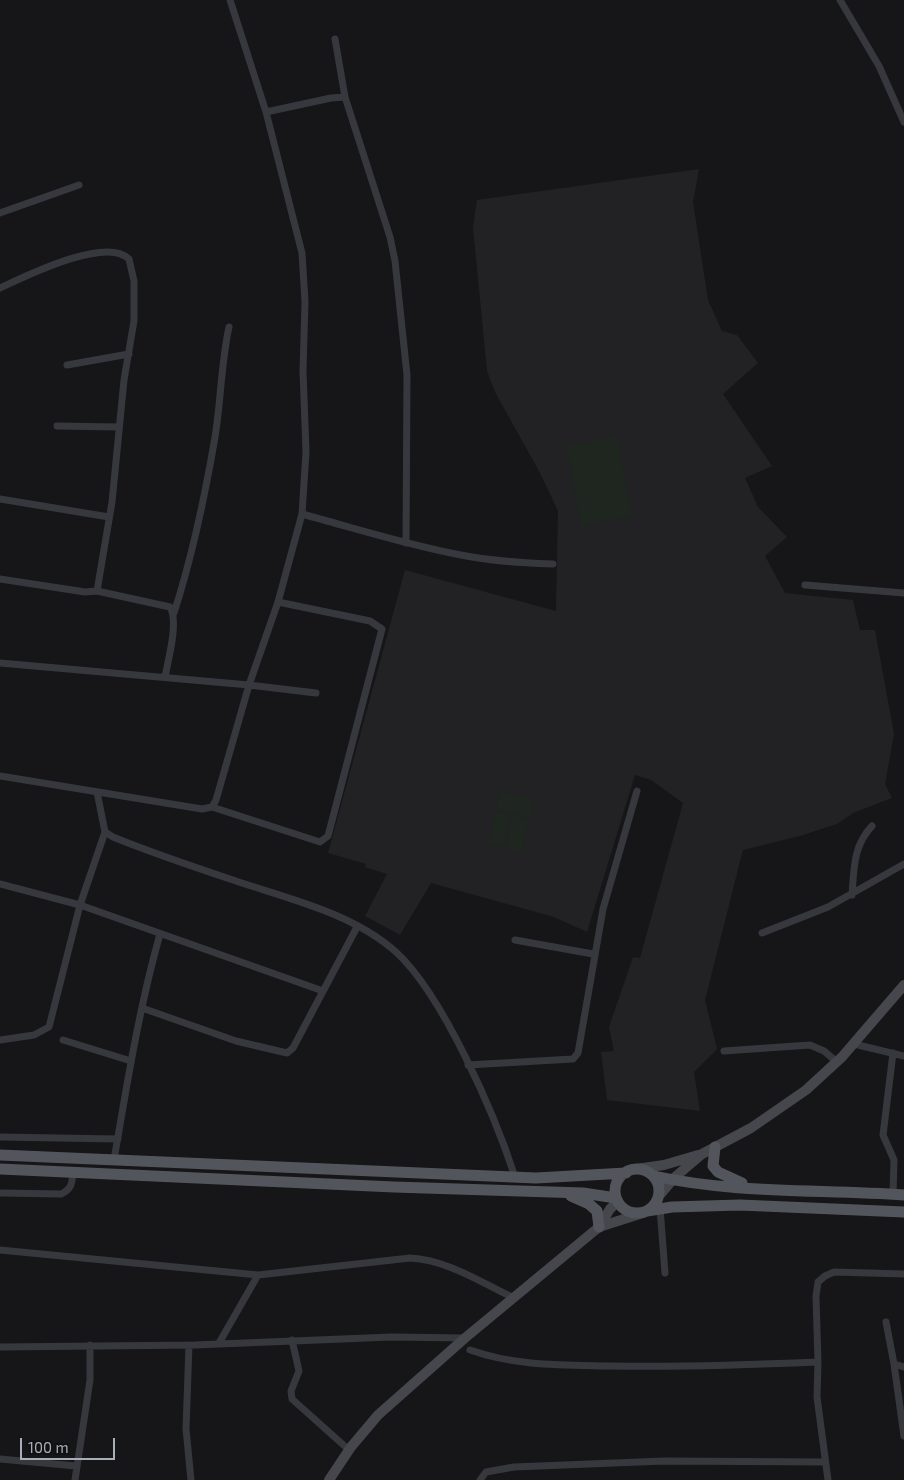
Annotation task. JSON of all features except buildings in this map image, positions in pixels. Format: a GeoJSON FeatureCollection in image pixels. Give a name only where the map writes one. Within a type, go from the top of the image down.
{"type":"FeatureCollection","features":[{"type":"Feature","properties":{"kind":"main road"},"geometry":{"type":"LineString","coordinates":[[715,1147],[713,1166],[718,1172],[758,1188]]}},
{"type":"Feature","properties":{"kind":"main road"},"geometry":{"type":"LineString","coordinates":[[0,1155],[515,1177],[566,1177],[631,1171],[647,1172],[654,1176],[672,1180],[758,1188],[899,1194]]}},
{"type":"Feature","properties":{"kind":"main road"},"geometry":{"type":"LineString","coordinates":[[0,1168],[565,1194],[583,1193],[617,1200],[626,1210],[645,1212],[659,1203],[904,1212]]}},
{"type":"Feature","properties":{"kind":"main road"},"geometry":{"type":"LineString","coordinates":[[617,1200],[618,1182],[631,1171]]}},
{"type":"Feature","properties":{"kind":"main road"},"geometry":{"type":"LineString","coordinates":[[654,1176],[659,1186],[659,1203]]}},
{"type":"Feature","properties":{"kind":"main road"},"geometry":{"type":"LineString","coordinates":[[565,1194],[590,1204],[598,1211],[599,1227]]}},
{"type":"Feature","properties":{"kind":"street"},"geometry":{"type":"LineString","coordinates":[[212,807],[216,800],[250,685],[278,602],[302,514],[306,452],[303,371],[305,302],[302,253],[266,112],[230,0]]}},
{"type":"Feature","properties":{"kind":"street"},"geometry":{"type":"LineString","coordinates":[[841,1],[879,66],[904,122]]}},
{"type":"Feature","properties":{"kind":"street"},"geometry":{"type":"LineString","coordinates":[[335,38],[345,97],[387,227],[394,261],[407,375],[406,542]]}},
{"type":"Feature","properties":{"kind":"street"},"geometry":{"type":"LineString","coordinates":[[266,112],[331,98],[345,97]]}},
{"type":"Feature","properties":{"kind":"street"},"geometry":{"type":"LineString","coordinates":[[0,213],[79,185]]}},
{"type":"Feature","properties":{"kind":"street"},"geometry":{"type":"LineString","coordinates":[[0,288],[75,257],[114,250],[129,259],[134,281],[134,321],[118,428],[109,517],[97,591]]}},
{"type":"Feature","properties":{"kind":"street"},"geometry":{"type":"LineString","coordinates":[[165,677],[174,613],[199,516],[215,436],[224,350],[229,327]]}},
{"type":"Feature","properties":{"kind":"street"},"geometry":{"type":"LineString","coordinates":[[67,365],[129,354]]}},
{"type":"Feature","properties":{"kind":"street"},"geometry":{"type":"LineString","coordinates":[[57,426],[118,428]]}},
{"type":"Feature","properties":{"kind":"street"},"geometry":{"type":"LineString","coordinates":[[0,498],[109,517]]}},
{"type":"Feature","properties":{"kind":"street"},"geometry":{"type":"LineString","coordinates":[[302,514],[406,542],[485,559],[553,564]]}},
{"type":"Feature","properties":{"kind":"street"},"geometry":{"type":"LineString","coordinates":[[0,579],[85,592],[97,591],[170,608],[174,613]]}},
{"type":"Feature","properties":{"kind":"street"},"geometry":{"type":"LineString","coordinates":[[805,585],[904,593]]}},
{"type":"Feature","properties":{"kind":"street"},"geometry":{"type":"LineString","coordinates":[[0,776],[202,809],[212,807],[320,842],[328,836],[382,629],[370,621],[278,602]]}},
{"type":"Feature","properties":{"kind":"street"},"geometry":{"type":"LineString","coordinates":[[0,663],[250,685],[316,693]]}},
{"type":"Feature","properties":{"kind":"street"},"geometry":{"type":"LineString","coordinates":[[468,1065],[573,1059],[578,1053],[593,954],[603,909],[637,791]]}},
{"type":"Feature","properties":{"kind":"street"},"geometry":{"type":"LineString","coordinates":[[0,1040],[34,1035],[49,1027],[80,905],[105,832],[97,792]]}},
{"type":"Feature","properties":{"kind":"street"},"geometry":{"type":"LineString","coordinates":[[852,895],[856,851],[863,836],[872,826]]}},
{"type":"Feature","properties":{"kind":"street"},"geometry":{"type":"LineString","coordinates":[[105,832],[216,875],[310,906],[357,927],[395,951],[409,966],[442,1014],[506,1147],[515,1177]]}},
{"type":"Feature","properties":{"kind":"street"},"geometry":{"type":"LineString","coordinates":[[762,933],[828,907],[904,864]]}},
{"type":"Feature","properties":{"kind":"street"},"geometry":{"type":"LineString","coordinates":[[0,884],[80,905],[323,991]]}},
{"type":"Feature","properties":{"kind":"street"},"geometry":{"type":"LineString","coordinates":[[142,1008],[236,1041],[287,1053],[293,1048],[357,927]]}},
{"type":"Feature","properties":{"kind":"street"},"geometry":{"type":"LineString","coordinates":[[114,1160],[131,1061],[160,934]]}},
{"type":"Feature","properties":{"kind":"street"},"geometry":{"type":"LineString","coordinates":[[515,940],[593,954]]}},
{"type":"Feature","properties":{"kind":"street"},"geometry":{"type":"LineString","coordinates":[[631,1171],[664,1165],[702,1154],[751,1128],[806,1090],[837,1062],[904,985]]}},
{"type":"Feature","properties":{"kind":"street"},"geometry":{"type":"LineString","coordinates":[[63,1040],[131,1061]]}},
{"type":"Feature","properties":{"kind":"street"},"geometry":{"type":"LineString","coordinates":[[854,1044],[904,1056]]}},
{"type":"Feature","properties":{"kind":"street"},"geometry":{"type":"LineString","coordinates":[[724,1051],[810,1045],[818,1047],[837,1062]]}},
{"type":"Feature","properties":{"kind":"street"},"geometry":{"type":"LineString","coordinates":[[893,1054],[883,1135],[894,1160],[899,1194]]}},
{"type":"Feature","properties":{"kind":"street"},"geometry":{"type":"LineString","coordinates":[[0,1137],[118,1139]]}},
{"type":"Feature","properties":{"kind":"street"},"geometry":{"type":"LineString","coordinates":[[665,1272],[659,1203],[672,1180],[702,1154]]}},
{"type":"Feature","properties":{"kind":"street"},"geometry":{"type":"LineString","coordinates":[[0,1193],[61,1194],[68,1191],[72,1185],[72,1172]]}},
{"type":"Feature","properties":{"kind":"street"},"geometry":{"type":"LineString","coordinates":[[329,1480],[349,1450],[378,1415],[465,1338],[599,1227],[617,1200]]}},
{"type":"Feature","properties":{"kind":"street"},"geometry":{"type":"LineString","coordinates":[[599,1227],[645,1212]]}},
{"type":"Feature","properties":{"kind":"street"},"geometry":{"type":"LineString","coordinates":[[0,1250],[258,1275],[410,1258],[424,1259],[441,1262],[514,1298]]}},
{"type":"Feature","properties":{"kind":"street"},"geometry":{"type":"LineString","coordinates":[[828,1480],[817,1397],[816,1296],[818,1282],[834,1272],[904,1274]]}},
{"type":"Feature","properties":{"kind":"street"},"geometry":{"type":"LineString","coordinates":[[219,1343],[258,1275]]}},
{"type":"Feature","properties":{"kind":"street"},"geometry":{"type":"LineString","coordinates":[[886,1322],[904,1436]]}},
{"type":"Feature","properties":{"kind":"street"},"geometry":{"type":"LineString","coordinates":[[0,1348],[90,1345],[189,1345],[391,1337],[465,1338]]}},
{"type":"Feature","properties":{"kind":"street"},"geometry":{"type":"LineString","coordinates":[[292,1340],[298,1371],[290,1396],[296,1404],[349,1450]]}},
{"type":"Feature","properties":{"kind":"street"},"geometry":{"type":"LineString","coordinates":[[75,1480],[86,1414],[90,1345]]}},
{"type":"Feature","properties":{"kind":"street"},"geometry":{"type":"LineString","coordinates":[[189,1345],[186,1429],[191,1480]]}},
{"type":"Feature","properties":{"kind":"street"},"geometry":{"type":"LineString","coordinates":[[470,1350],[503,1360],[538,1365],[644,1367],[818,1362]]}},
{"type":"Feature","properties":{"kind":"street"},"geometry":{"type":"LineString","coordinates":[[894,1364],[904,1367]]}},
{"type":"Feature","properties":{"kind":"street"},"geometry":{"type":"LineString","coordinates":[[0,1459],[76,1466]]}},
{"type":"Feature","properties":{"kind":"street"},"geometry":{"type":"LineString","coordinates":[[480,1480],[486,1472],[514,1467],[664,1461],[825,1462]]}},
{"type":"Feature","properties":{"kind":"shaded area"},"geometry":{"type":"Polygon","coordinates":[[[699,169],[693,202],[708,300],[722,331],[737,335],[758,363],[723,394],[772,466],[745,478],[758,507],[787,537],[765,556],[785,593],[853,600],[860,630],[875,630],[894,734],[885,784],[892,798],[853,813],[837,824],[800,836],[743,850],[705,1000],[717,1049],[694,1072],[700,1111],[607,1100],[601,1052],[614,1051],[609,1027],[633,957],[640,958],[683,803],[651,780],[635,775],[587,932],[554,917],[431,883],[400,935],[365,916],[387,874],[365,867],[366,864],[328,853],[405,570],[556,611],[558,511],[540,473],[495,392],[487,371],[473,227],[477,200],[699,169]]]}},
{"type":"Feature","properties":{"kind":"shaded area"},"geometry":{"type":"Polygon","coordinates":[[[617,437],[632,516],[581,526],[566,446],[617,437]]]}},
{"type":"Feature","properties":{"kind":"shaded area"},"geometry":{"type":"Polygon","coordinates":[[[500,791],[535,800],[530,818],[496,809],[500,791]]]}},
{"type":"Feature","properties":{"kind":"shaded area"},"geometry":{"type":"Polygon","coordinates":[[[496,811],[511,815],[503,847],[488,843],[496,811]]]}},
{"type":"Feature","properties":{"kind":"shaded area"},"geometry":{"type":"Polygon","coordinates":[[[513,815],[529,819],[521,852],[505,848],[513,815]]]}}]}
